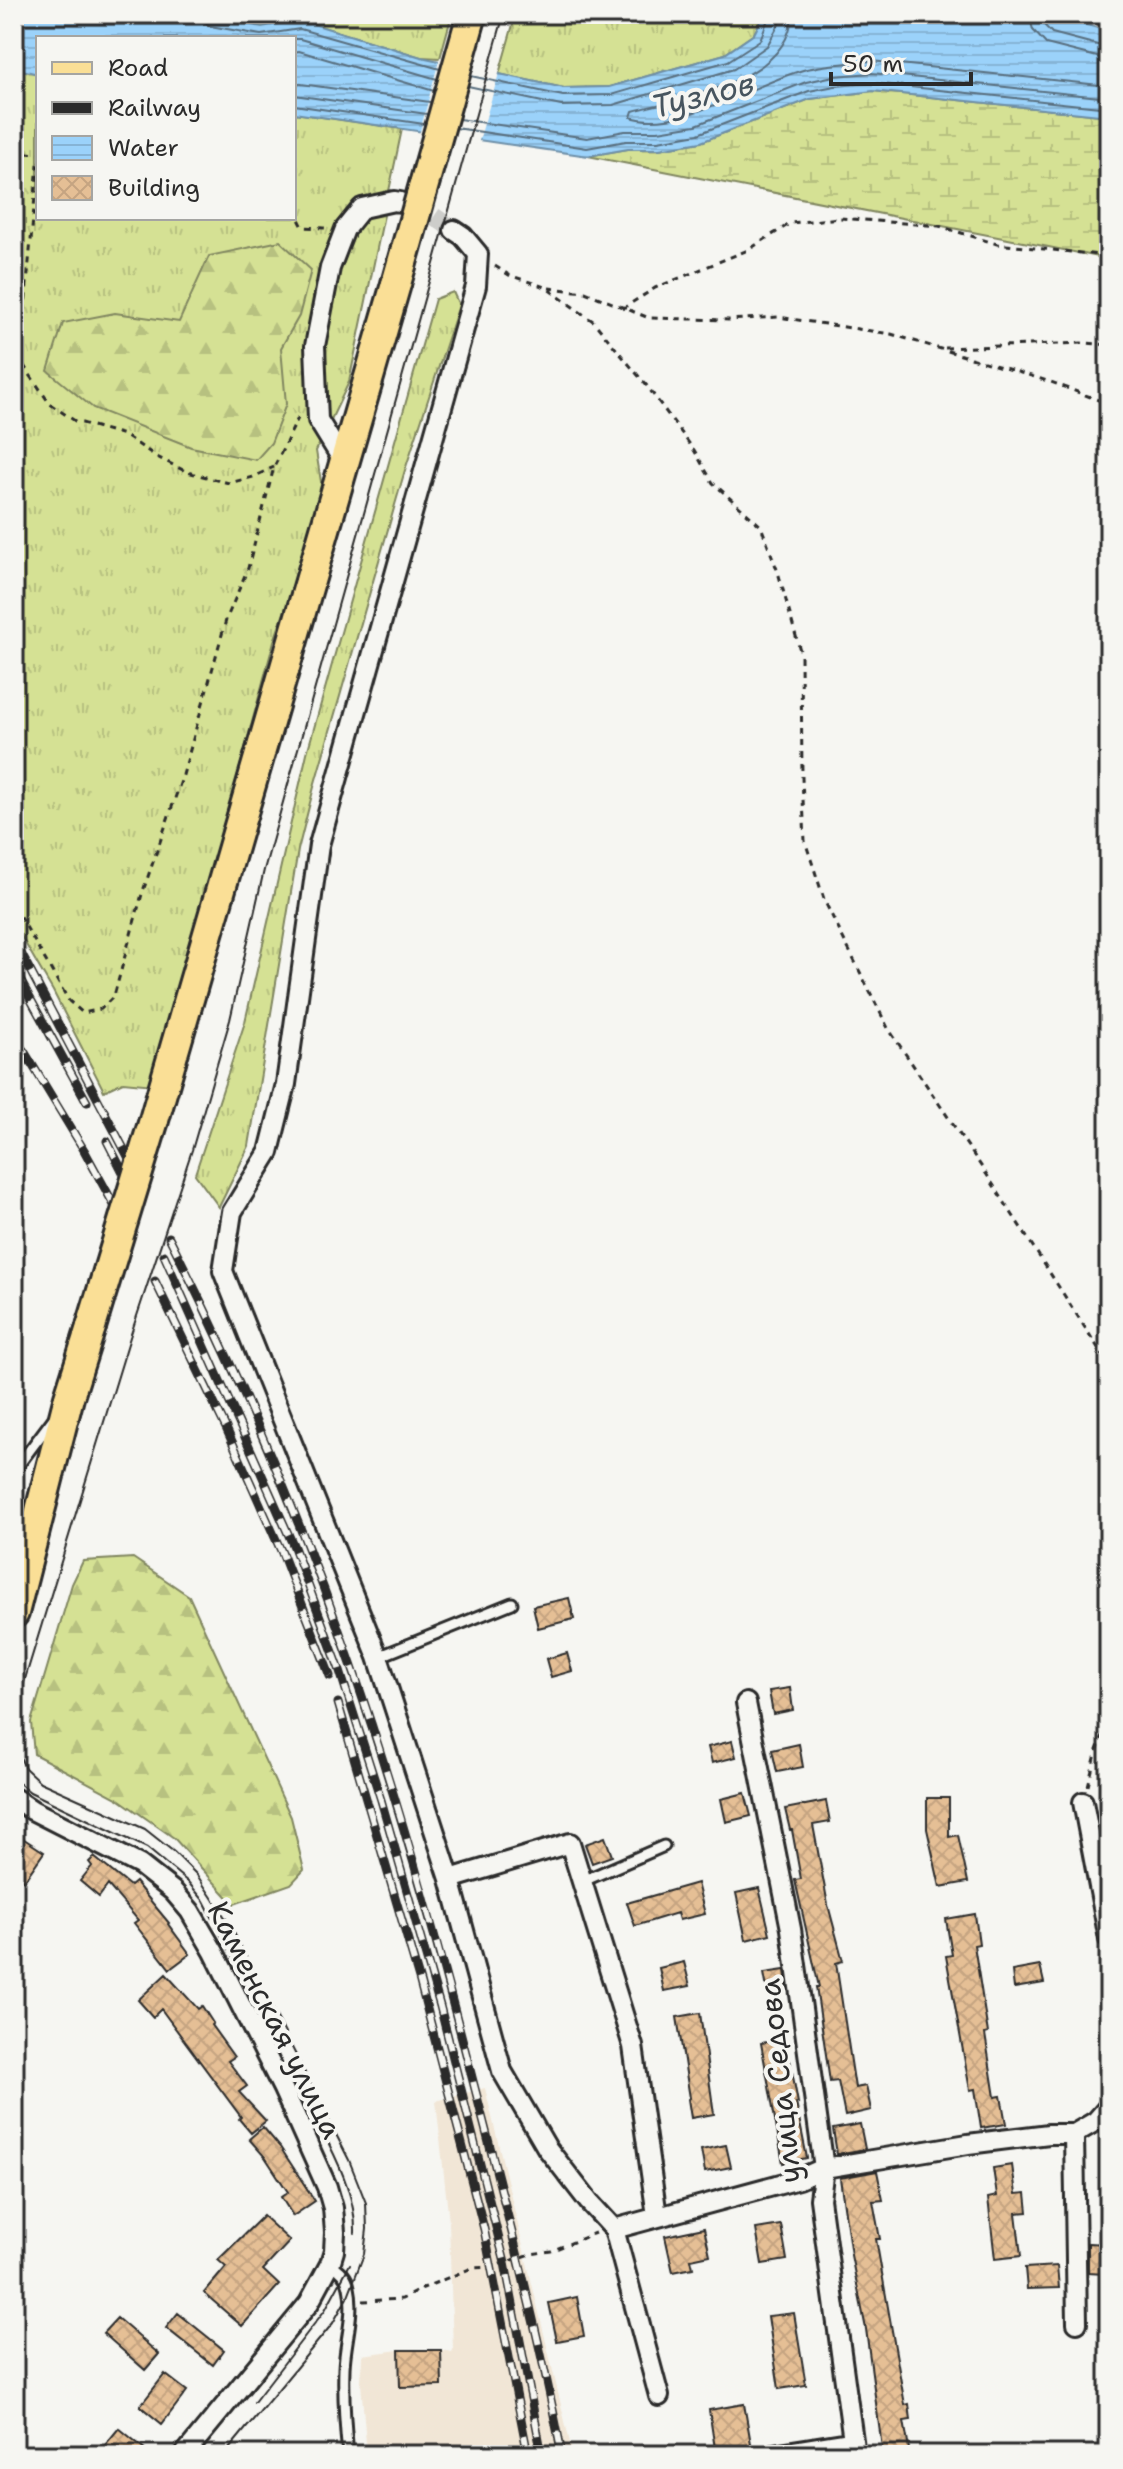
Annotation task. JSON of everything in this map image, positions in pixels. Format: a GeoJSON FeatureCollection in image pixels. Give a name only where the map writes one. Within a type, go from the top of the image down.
{"type":"FeatureCollection","features":[{"type":"Feature","properties":{"kind":"main road"},"geometry":{"type":"LineString","coordinates":[[14,1613],[69,1397],[154,1120],[472,14]]}},
{"type":"Feature","properties":{"kind":"street"},"geometry":{"type":"LineString","coordinates":[[345,464],[318,420],[315,346],[330,268],[345,229],[362,208],[400,202]]}},
{"type":"Feature","properties":{"kind":"street"},"geometry":{"type":"LineString","coordinates":[[454,230],[478,254],[476,286],[319,845],[286,1084],[269,1152],[232,1212],[223,1271],[378,1657],[450,1879],[502,2071],[547,2148],[614,2229],[659,2396]]}},
{"type":"Feature","properties":{"kind":"street","name":"улица Седова"},"geometry":{"type":"LineString","coordinates":[[746,1703],[791,1929],[824,2168],[820,2199],[854,2446]]}},
{"type":"Feature","properties":{"kind":"street","name":"Каменская улица"},"geometry":{"type":"LineString","coordinates":[[14,1798],[140,1865],[173,1891],[190,1911],[283,2089],[327,2187],[335,2232],[330,2264]]}},
{"type":"Feature","properties":{"kind":"street"},"geometry":{"type":"LineString","coordinates":[[1083,1802],[1109,1939]]}},
{"type":"Feature","properties":{"kind":"street"},"geometry":{"type":"LineString","coordinates":[[450,1879],[570,1843],[633,2046],[657,2216]]}},
{"type":"Feature","properties":{"kind":"street"},"geometry":{"type":"LineString","coordinates":[[614,2229],[799,2179],[824,2168],[968,2144],[1074,2134],[1096,2121],[1109,2106]]}},
{"type":"Feature","properties":{"kind":"street"},"geometry":{"type":"LineString","coordinates":[[1074,2134],[1077,2323]]}},
{"type":"Feature","properties":{"kind":"street"},"geometry":{"type":"LineString","coordinates":[[184,2455],[309,2303],[330,2264]]}},
{"type":"Feature","properties":{"kind":"lane"},"geometry":{"type":"LineString","coordinates":[[14,1471],[69,1397]]}},
{"type":"Feature","properties":{"kind":"lane"},"geometry":{"type":"LineString","coordinates":[[378,1657],[512,1603]]}},
{"type":"Feature","properties":{"kind":"lane"},"geometry":{"type":"LineString","coordinates":[[583,1881],[664,1846]]}},
{"type":"Feature","properties":{"kind":"lane"},"geometry":{"type":"LineString","coordinates":[[330,2264],[348,2280],[351,2302],[344,2365],[348,2455]]}},
{"type":"Feature","properties":{"kind":"lane"},"geometry":{"type":"LineString","coordinates":[[771,2450],[854,2446]]}},
{"type":"Feature","properties":{"kind":"path"},"geometry":{"type":"LineString","coordinates":[[14,152],[36,154]]}},
{"type":"Feature","properties":{"kind":"path"},"geometry":{"type":"LineString","coordinates":[[36,186],[20,360],[50,404],[75,421],[124,435],[187,472],[229,483],[274,467]]}},
{"type":"Feature","properties":{"kind":"path"},"geometry":{"type":"LineString","coordinates":[[296,213],[303,227],[345,229]]}},
{"type":"Feature","properties":{"kind":"path"},"geometry":{"type":"LineString","coordinates":[[622,309],[655,288],[748,250],[791,223],[840,218],[939,226],[997,244],[1109,256]]}},
{"type":"Feature","properties":{"kind":"path"},"geometry":{"type":"LineString","coordinates":[[478,254],[509,275],[545,287],[585,292],[649,318],[729,320],[778,317],[891,334],[1051,382],[1109,404]]}},
{"type":"Feature","properties":{"kind":"path"},"geometry":{"type":"LineString","coordinates":[[545,287],[593,321],[647,386],[694,450],[713,483],[761,526],[778,572],[801,654],[805,841],[825,902],[888,1028],[1109,1365]]}},
{"type":"Feature","properties":{"kind":"path"},"geometry":{"type":"LineString","coordinates":[[939,349],[1085,343],[1109,345]]}},
{"type":"Feature","properties":{"kind":"path"},"geometry":{"type":"LineString","coordinates":[[14,359],[20,360]]}},
{"type":"Feature","properties":{"kind":"path"},"geometry":{"type":"LineString","coordinates":[[14,906],[69,1001],[83,1013],[101,1009],[114,996],[142,894],[183,775],[226,620],[248,568],[274,467],[303,406],[317,404]]}},
{"type":"Feature","properties":{"kind":"path"},"geometry":{"type":"LineString","coordinates":[[1083,1802],[1097,1750],[1109,1721]]}},
{"type":"Feature","properties":{"kind":"path"},"geometry":{"type":"LineString","coordinates":[[351,2302],[402,2299],[472,2268],[491,2267],[551,2251],[614,2229]]}},
{"type":"Feature","properties":{"kind":"shaded area"},"geometry":{"type":"Polygon","coordinates":[[[485,2088],[573,2455],[367,2455],[362,2355],[399,2350],[453,2350],[449,2222],[436,2101],[485,2088]]]}},
{"type":"Feature","properties":{"kind":"green space"},"geometry":{"type":"Polygon","coordinates":[[[190,14],[452,14],[440,58],[421,57],[300,20],[262,27],[190,14]]]}},
{"type":"Feature","properties":{"kind":"green space"},"geometry":{"type":"Polygon","coordinates":[[[516,14],[764,14],[754,34],[725,54],[609,87],[564,88],[499,74],[516,14]]]}},
{"type":"Feature","properties":{"kind":"green space"},"geometry":{"type":"Polygon","coordinates":[[[14,68],[36,74],[36,220],[296,220],[296,113],[402,129],[349,382],[316,451],[324,500],[274,641],[154,1085],[123,1082],[104,1091],[53,991],[14,924],[14,68]]]}},
{"type":"Feature","properties":{"kind":"green space"},"geometry":{"type":"Polygon","coordinates":[[[873,91],[1109,116],[1109,259],[588,156],[701,142],[810,99],[873,91]]]}},
{"type":"Feature","properties":{"kind":"green space"},"geometry":{"type":"Polygon","coordinates":[[[280,241],[311,270],[299,316],[281,348],[286,404],[271,443],[256,460],[191,447],[93,408],[48,371],[63,323],[115,313],[179,322],[209,256],[280,241]]]}},
{"type":"Feature","properties":{"kind":"green space"},"geometry":{"type":"Polygon","coordinates":[[[453,292],[459,305],[405,470],[298,850],[249,1146],[219,1207],[195,1174],[245,1022],[307,753],[435,299],[453,292]]]}},
{"type":"Feature","properties":{"kind":"green space"},"geometry":{"type":"Polygon","coordinates":[[[133,1558],[189,1596],[291,1817],[304,1870],[291,1884],[234,1904],[174,1838],[117,1798],[34,1754],[31,1722],[72,1584],[83,1561],[133,1558]]]}},
{"type":"Feature","properties":{"kind":"water","name":"Тузлов"},"geometry":{"type":"Polygon","coordinates":[[[14,14],[190,14],[262,27],[300,20],[421,57],[564,88],[609,87],[725,54],[754,34],[764,14],[1046,14],[1109,31],[1109,116],[873,91],[810,99],[701,142],[588,156],[296,113],[296,36],[36,36],[36,74],[14,68],[14,14]]]}},
{"type":"Feature","properties":{"kind":"pier"},"geometry":{"type":"Polygon","coordinates":[[[440,57],[500,70],[478,144],[419,135],[440,57]]]}},
{"type":"Feature","properties":{"kind":"building"},"geometry":{"type":"Polygon","coordinates":[[[569,1598],[574,1619],[538,1628],[533,1606],[569,1598]]]}},
{"type":"Feature","properties":{"kind":"building"},"geometry":{"type":"Polygon","coordinates":[[[567,1653],[572,1671],[551,1677],[546,1659],[567,1653]]]}},
{"type":"Feature","properties":{"kind":"building"},"geometry":{"type":"Polygon","coordinates":[[[790,1688],[793,1710],[773,1714],[769,1691],[790,1688]]]}},
{"type":"Feature","properties":{"kind":"building"},"geometry":{"type":"Polygon","coordinates":[[[732,1741],[736,1757],[712,1763],[708,1747],[732,1741]]]}},
{"type":"Feature","properties":{"kind":"building"},"geometry":{"type":"Polygon","coordinates":[[[799,1744],[803,1767],[777,1772],[772,1750],[799,1744]]]}},
{"type":"Feature","properties":{"kind":"building"},"geometry":{"type":"Polygon","coordinates":[[[745,1793],[751,1816],[726,1822],[721,1799],[745,1793]]]}},
{"type":"Feature","properties":{"kind":"building"},"geometry":{"type":"Polygon","coordinates":[[[927,1798],[949,1798],[949,1837],[958,1835],[968,1882],[940,1887],[927,1829],[927,1798]]]}},
{"type":"Feature","properties":{"kind":"building"},"geometry":{"type":"Polygon","coordinates":[[[826,1801],[830,1822],[813,1825],[828,1905],[843,1961],[836,1963],[855,2088],[866,2086],[871,2110],[845,2116],[838,2081],[830,2082],[816,1987],[819,1987],[795,1880],[801,1879],[785,1809],[826,1801]]]}},
{"type":"Feature","properties":{"kind":"building"},"geometry":{"type":"Polygon","coordinates":[[[21,1837],[44,1852],[24,1881],[14,1874],[14,1847],[21,1837]]]}},
{"type":"Feature","properties":{"kind":"building"},"geometry":{"type":"Polygon","coordinates":[[[605,1837],[612,1856],[592,1863],[585,1844],[605,1837]]]}},
{"type":"Feature","properties":{"kind":"building"},"geometry":{"type":"Polygon","coordinates":[[[94,1857],[130,1886],[135,1882],[190,1954],[170,1969],[134,1923],[138,1920],[108,1885],[99,1897],[80,1881],[92,1866],[89,1862],[94,1857]]]}},
{"type":"Feature","properties":{"kind":"building"},"geometry":{"type":"Polygon","coordinates":[[[697,1883],[705,1914],[679,1920],[677,1913],[635,1926],[627,1903],[697,1883]]]}},
{"type":"Feature","properties":{"kind":"building"},"geometry":{"type":"Polygon","coordinates":[[[759,1888],[770,1934],[746,1940],[736,1893],[759,1888]]]}},
{"type":"Feature","properties":{"kind":"building"},"geometry":{"type":"Polygon","coordinates":[[[975,1914],[979,1944],[974,1945],[988,2033],[985,2034],[995,2097],[1001,2096],[1006,2124],[981,2128],[975,2089],[970,2090],[946,1956],[952,1955],[946,1919],[975,1914]]]}},
{"type":"Feature","properties":{"kind":"building"},"geometry":{"type":"Polygon","coordinates":[[[684,1962],[690,1986],[664,1991],[659,1968],[684,1962]]]}},
{"type":"Feature","properties":{"kind":"building"},"geometry":{"type":"Polygon","coordinates":[[[1040,1966],[1044,1983],[1014,1988],[1012,1971],[1040,1966]]]}},
{"type":"Feature","properties":{"kind":"building"},"geometry":{"type":"Polygon","coordinates":[[[785,1970],[787,1986],[767,1989],[764,1973],[785,1970]]]}},
{"type":"Feature","properties":{"kind":"building"},"geometry":{"type":"Polygon","coordinates":[[[166,1974],[198,2009],[202,2006],[213,2023],[211,2025],[234,2057],[228,2061],[247,2086],[239,2092],[266,2121],[251,2133],[161,2009],[153,2017],[138,2000],[166,1974]]]}},
{"type":"Feature","properties":{"kind":"building"},"geometry":{"type":"Polygon","coordinates":[[[700,2013],[714,2114],[691,2118],[677,2017],[700,2013]]]}},
{"type":"Feature","properties":{"kind":"building"},"geometry":{"type":"Polygon","coordinates":[[[786,2039],[807,2158],[783,2163],[761,2043],[786,2039]]]}},
{"type":"Feature","properties":{"kind":"building"},"geometry":{"type":"Polygon","coordinates":[[[860,2124],[865,2149],[837,2154],[833,2129],[860,2124]]]}},
{"type":"Feature","properties":{"kind":"building"},"geometry":{"type":"Polygon","coordinates":[[[263,2127],[280,2147],[315,2201],[293,2216],[281,2197],[288,2192],[249,2139],[263,2127]]]}},
{"type":"Feature","properties":{"kind":"building"},"geometry":{"type":"Polygon","coordinates":[[[726,2145],[731,2167],[705,2172],[701,2150],[726,2145]]]}},
{"type":"Feature","properties":{"kind":"building"},"geometry":{"type":"Polygon","coordinates":[[[1012,2165],[1016,2194],[1026,2193],[1028,2212],[1016,2213],[1021,2256],[995,2259],[988,2198],[997,2196],[993,2168],[1012,2165]]]}},
{"type":"Feature","properties":{"kind":"building"},"geometry":{"type":"Polygon","coordinates":[[[877,2171],[883,2200],[873,2201],[880,2239],[876,2239],[905,2405],[909,2404],[911,2420],[904,2421],[910,2455],[883,2455],[866,2329],[840,2178],[877,2171]]]}},
{"type":"Feature","properties":{"kind":"building"},"geometry":{"type":"Polygon","coordinates":[[[263,2216],[290,2241],[263,2270],[279,2285],[242,2326],[204,2293],[226,2267],[218,2260],[263,2216]]]}},
{"type":"Feature","properties":{"kind":"building"},"geometry":{"type":"Polygon","coordinates":[[[781,2225],[787,2260],[762,2264],[756,2229],[781,2225]]]}},
{"type":"Feature","properties":{"kind":"building"},"geometry":{"type":"Polygon","coordinates":[[[704,2228],[710,2255],[691,2259],[693,2268],[673,2272],[665,2236],[704,2228]]]}},
{"type":"Feature","properties":{"kind":"building"},"geometry":{"type":"Polygon","coordinates":[[[1088,2243],[1107,2244],[1105,2274],[1088,2273],[1088,2243]]]}},
{"type":"Feature","properties":{"kind":"building"},"geometry":{"type":"Polygon","coordinates":[[[1057,2266],[1059,2288],[1027,2289],[1025,2268],[1057,2266]]]}},
{"type":"Feature","properties":{"kind":"building"},"geometry":{"type":"Polygon","coordinates":[[[577,2297],[584,2336],[557,2341],[549,2303],[577,2297]]]}},
{"type":"Feature","properties":{"kind":"building"},"geometry":{"type":"Polygon","coordinates":[[[178,2313],[224,2350],[213,2365],[166,2328],[178,2313]]]}},
{"type":"Feature","properties":{"kind":"building"},"geometry":{"type":"Polygon","coordinates":[[[794,2313],[806,2385],[779,2389],[768,2316],[794,2313]]]}},
{"type":"Feature","properties":{"kind":"building"},"geometry":{"type":"Polygon","coordinates":[[[117,2318],[159,2354],[145,2370],[103,2333],[117,2318]]]}},
{"type":"Feature","properties":{"kind":"building"},"geometry":{"type":"Polygon","coordinates":[[[399,2350],[441,2350],[442,2386],[400,2387],[399,2350]]]}},
{"type":"Feature","properties":{"kind":"building"},"geometry":{"type":"Polygon","coordinates":[[[165,2374],[187,2391],[162,2424],[140,2406],[165,2374]]]}},
{"type":"Feature","properties":{"kind":"building"},"geometry":{"type":"Polygon","coordinates":[[[744,2404],[753,2455],[716,2455],[709,2410],[744,2404]]]}},
{"type":"Feature","properties":{"kind":"building"},"geometry":{"type":"Polygon","coordinates":[[[119,2428],[152,2455],[118,2455],[105,2445],[119,2428]]]}},
{"type":"Feature","properties":{"kind":"tunnel"},"geometry":{"type":"LineString","coordinates":[[410,205],[425,210],[454,230]]}},
{"type":"Feature","properties":{"kind":"tram line"},"geometry":{"type":"LineString","coordinates":[[14,1715],[230,1020],[264,870],[504,14]]}},
{"type":"Feature","properties":{"kind":"tram line"},"geometry":{"type":"LineString","coordinates":[[14,1744],[25,1768],[40,1782],[145,1829],[197,1875],[230,1925],[349,2160],[366,2203],[364,2254],[348,2296],[333,2323],[224,2455]]}},
{"type":"Feature","properties":{"kind":"tram line"},"geometry":{"type":"LineString","coordinates":[[14,1779],[30,1792],[147,1848],[188,1882],[204,1901],[262,2014]]}},
{"type":"Feature","properties":{"kind":"tram line"},"geometry":{"type":"LineString","coordinates":[[328,2142],[351,2198],[355,2233]]}},
{"type":"Feature","properties":{"kind":"tram line"},"geometry":{"type":"LineString","coordinates":[[254,2402],[325,2310],[350,2264]]}},
{"type":"Feature","properties":{"kind":"railway"},"geometry":{"type":"LineString","coordinates":[[14,940],[133,1166]]}},
{"type":"Feature","properties":{"kind":"railway"},"geometry":{"type":"LineString","coordinates":[[14,969],[87,1102]]}},
{"type":"Feature","properties":{"kind":"railway"},"geometry":{"type":"LineString","coordinates":[[14,1040],[24,1051],[84,1150],[119,1214]]}},
{"type":"Feature","properties":{"kind":"railway"},"geometry":{"type":"LineString","coordinates":[[107,1141],[128,1182]]}},
{"type":"Feature","properties":{"kind":"railway"},"geometry":{"type":"LineString","coordinates":[[169,1237],[220,1341],[267,1448],[311,1555],[369,1716],[417,1873],[460,2032],[521,2269],[562,2455]]}},
{"type":"Feature","properties":{"kind":"railway"},"geometry":{"type":"LineString","coordinates":[[164,1255],[294,1547],[339,1668],[381,1800],[440,2006],[505,2263],[542,2455]]}},
{"type":"Feature","properties":{"kind":"railway"},"geometry":{"type":"LineString","coordinates":[[155,1281],[282,1553],[330,1676]]}},
{"type":"Feature","properties":{"kind":"railway"},"geometry":{"type":"LineString","coordinates":[[338,1703],[420,1982],[484,2229],[528,2455]]}}]}
